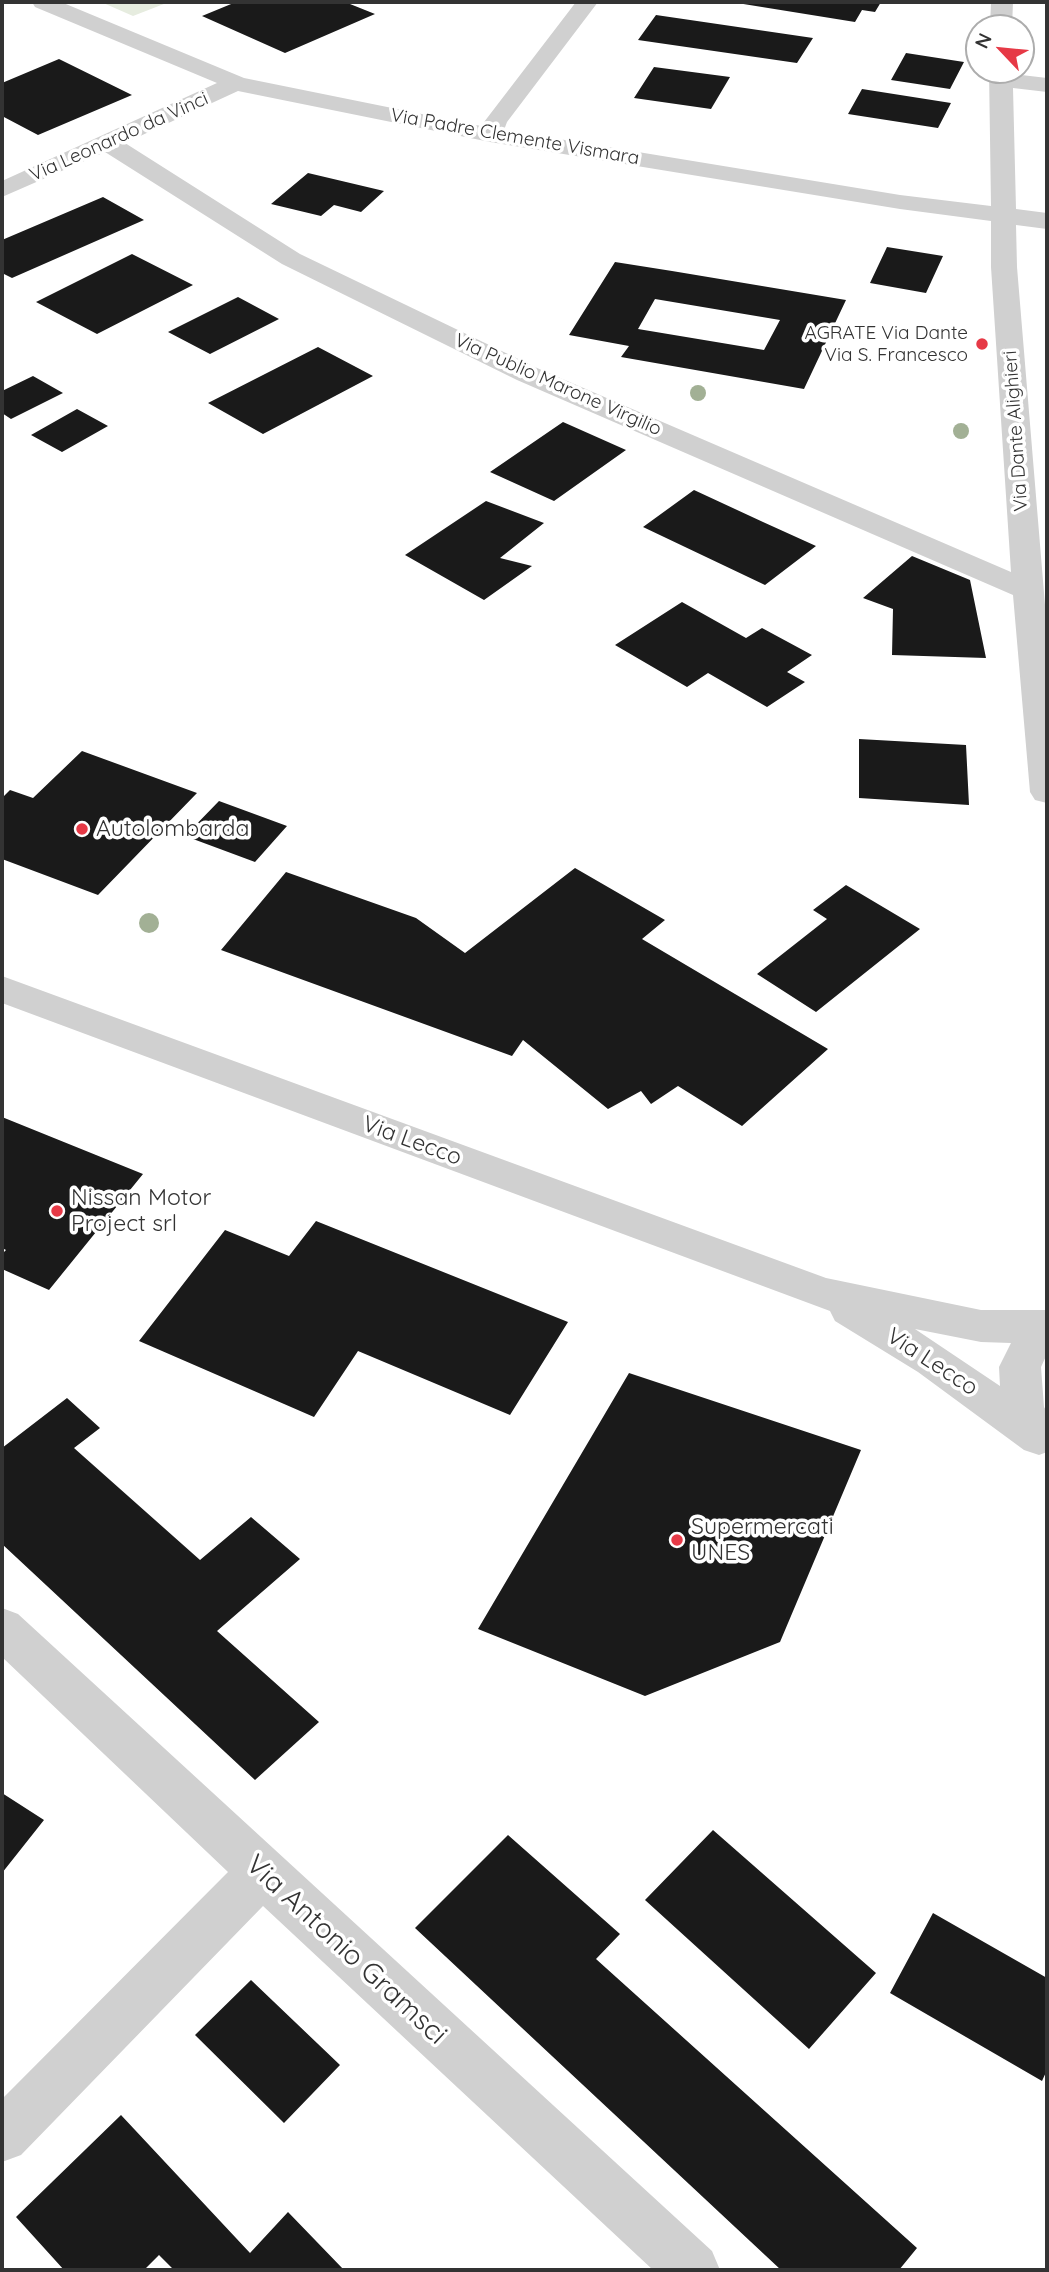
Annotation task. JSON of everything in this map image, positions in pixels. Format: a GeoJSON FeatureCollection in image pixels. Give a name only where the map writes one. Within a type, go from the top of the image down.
{"type":"FeatureCollection","features":[{"type":"Feature","properties":{"kind":"street","name":"Via Padre Clemente Vismara"},"geometry":{"type":"LineString","coordinates":[[43,2],[236,83],[490,135],[1001,217],[1047,220]]}},
{"type":"Feature","properties":{"kind":"street"},"geometry":{"type":"LineString","coordinates":[[490,135],[495,121],[587,2]]}},
{"type":"Feature","properties":{"kind":"street","name":"Via Leonardo da Vinci"},"geometry":{"type":"LineString","coordinates":[[2,190],[236,83]]}},
{"type":"Feature","properties":{"kind":"street","name":"Via Dante Alighieri"},"geometry":{"type":"LineString","coordinates":[[1001,84],[1001,217],[1028,590],[1047,792]]}},
{"type":"Feature","properties":{"kind":"street","name":"Via Publio Marone Virgilio"},"geometry":{"type":"LineString","coordinates":[[107,142],[290,259],[527,374],[1028,590]]}},
{"type":"Feature","properties":{"kind":"street","name":"Via Lecco"},"geometry":{"type":"LineString","coordinates":[[2,989],[822,1293],[962,1323],[1010,1328],[1046,1326]]}},
{"type":"Feature","properties":{"kind":"street","name":"Via Lecco"},"geometry":{"type":"LineString","coordinates":[[822,1293],[933,1360],[1043,1441]]}},
{"type":"Feature","properties":{"kind":"street"},"geometry":{"type":"LineString","coordinates":[[1043,1441],[1023,1408],[1020,1379],[1025,1353],[1046,1326]]}},
{"type":"Feature","properties":{"kind":"street","name":"Via Antonio Gramsci"},"geometry":{"type":"LineString","coordinates":[[2,1628],[693,2270]]}},
{"type":"Feature","properties":{"kind":"street"},"geometry":{"type":"LineString","coordinates":[[2,2136],[262,1872]]}},
{"type":"Feature","properties":{"kind":"shaded area"},"geometry":{"type":"Polygon","coordinates":[[[101,2],[169,2],[133,16],[101,2]]]}},
{"type":"Feature","properties":{"kind":"building"},"geometry":{"type":"Polygon","coordinates":[[[236,2],[345,2],[375,14],[285,53],[202,16],[236,2]]]}},
{"type":"Feature","properties":{"kind":"building"},"geometry":{"type":"Polygon","coordinates":[[[731,2],[881,2],[875,12],[862,10],[855,22],[731,2]]]}},
{"type":"Feature","properties":{"kind":"building"},"geometry":{"type":"Polygon","coordinates":[[[656,15],[813,38],[797,63],[638,40],[656,15]]]}},
{"type":"Feature","properties":{"kind":"building"},"geometry":{"type":"Polygon","coordinates":[[[906,53],[964,62],[950,89],[891,80],[906,53]]]}},
{"type":"Feature","properties":{"kind":"building"},"geometry":{"type":"Polygon","coordinates":[[[59,59],[132,95],[38,135],[2,116],[2,83],[59,59]]]}},
{"type":"Feature","properties":{"kind":"building"},"geometry":{"type":"Polygon","coordinates":[[[654,67],[730,77],[711,109],[634,98],[654,67]]]}},
{"type":"Feature","properties":{"kind":"building"},"geometry":{"type":"Polygon","coordinates":[[[862,89],[951,103],[938,128],[848,114],[862,89]]]}},
{"type":"Feature","properties":{"kind":"building"},"geometry":{"type":"Polygon","coordinates":[[[308,173],[384,191],[361,212],[334,205],[321,216],[271,204],[308,173]]]}},
{"type":"Feature","properties":{"kind":"building"},"geometry":{"type":"Polygon","coordinates":[[[103,197],[144,220],[12,278],[2,273],[2,240],[103,197]]]}},
{"type":"Feature","properties":{"kind":"building"},"geometry":{"type":"Polygon","coordinates":[[[887,247],[943,256],[926,293],[870,283],[887,247]]]}},
{"type":"Feature","properties":{"kind":"building"},"geometry":{"type":"Polygon","coordinates":[[[132,254],[193,285],[97,334],[36,302],[132,254]]]}},
{"type":"Feature","properties":{"kind":"building"},"geometry":{"type":"Polygon","coordinates":[[[615,262],[846,300],[804,389],[621,357],[629,346],[569,335],[615,262]],[[655,299],[638,329],[764,350],[780,320],[655,299]]]}},
{"type":"Feature","properties":{"kind":"building"},"geometry":{"type":"Polygon","coordinates":[[[238,297],[279,319],[210,354],[168,332],[238,297]]]}},
{"type":"Feature","properties":{"kind":"building"},"geometry":{"type":"Polygon","coordinates":[[[318,347],[373,376],[263,434],[208,403],[318,347]]]}},
{"type":"Feature","properties":{"kind":"building"},"geometry":{"type":"Polygon","coordinates":[[[33,376],[63,393],[11,419],[2,413],[2,391],[33,376]]]}},
{"type":"Feature","properties":{"kind":"building"},"geometry":{"type":"Polygon","coordinates":[[[77,409],[108,426],[62,452],[31,435],[77,409]]]}},
{"type":"Feature","properties":{"kind":"building"},"geometry":{"type":"Polygon","coordinates":[[[563,422],[626,450],[554,501],[490,472],[563,422]]]}},
{"type":"Feature","properties":{"kind":"building"},"geometry":{"type":"Polygon","coordinates":[[[694,490],[816,546],[765,585],[643,527],[694,490]]]}},
{"type":"Feature","properties":{"kind":"building"},"geometry":{"type":"Polygon","coordinates":[[[486,501],[544,523],[500,558],[532,566],[484,600],[405,555],[486,501]]]}},
{"type":"Feature","properties":{"kind":"building"},"geometry":{"type":"Polygon","coordinates":[[[912,556],[970,580],[986,658],[892,655],[893,609],[863,598],[912,556]]]}},
{"type":"Feature","properties":{"kind":"building"},"geometry":{"type":"Polygon","coordinates":[[[682,602],[746,638],[762,628],[812,655],[787,672],[805,682],[767,707],[708,673],[687,687],[615,645],[682,602]]]}},
{"type":"Feature","properties":{"kind":"building"},"geometry":{"type":"Polygon","coordinates":[[[859,739],[966,745],[969,805],[859,798],[859,739]]]}},
{"type":"Feature","properties":{"kind":"building","name":"Autolombarda"},"geometry":{"type":"Polygon","coordinates":[[[82,751],[197,793],[98,895],[2,859],[2,798],[10,790],[33,798],[82,751]]]}},
{"type":"Feature","properties":{"kind":"building"},"geometry":{"type":"Polygon","coordinates":[[[219,801],[287,826],[255,862],[185,836],[219,801]]]}},
{"type":"Feature","properties":{"kind":"building"},"geometry":{"type":"Polygon","coordinates":[[[575,868],[665,920],[642,939],[828,1049],[742,1126],[678,1086],[651,1104],[641,1091],[608,1109],[523,1040],[512,1056],[221,950],[286,872],[416,918],[465,953],[575,868]]]}},
{"type":"Feature","properties":{"kind":"building"},"geometry":{"type":"Polygon","coordinates":[[[846,885],[920,929],[816,1012],[757,974],[827,919],[813,910],[846,885]]]}},
{"type":"Feature","properties":{"kind":"building","name":"Nissan Motor Project srl"},"geometry":{"type":"Polygon","coordinates":[[[2,1117],[143,1174],[49,1290],[2,1269],[2,1254],[6,1250],[2,1248],[2,1117]]]}},
{"type":"Feature","properties":{"kind":"building"},"geometry":{"type":"Polygon","coordinates":[[[316,1221],[568,1322],[510,1415],[358,1351],[314,1417],[139,1341],[225,1230],[289,1256],[316,1221]]]}},
{"type":"Feature","properties":{"kind":"building","name":"Supermercati UNES"},"geometry":{"type":"Polygon","coordinates":[[[629,1373],[861,1450],[780,1642],[645,1696],[478,1629],[629,1373]]]}},
{"type":"Feature","properties":{"kind":"building"},"geometry":{"type":"Polygon","coordinates":[[[67,1398],[100,1428],[74,1448],[200,1560],[251,1517],[300,1559],[217,1631],[319,1722],[255,1780],[2,1544],[2,1448],[67,1398]]]}},
{"type":"Feature","properties":{"kind":"building"},"geometry":{"type":"Polygon","coordinates":[[[2,1793],[44,1820],[2,1873],[2,1793]]]}},
{"type":"Feature","properties":{"kind":"building"},"geometry":{"type":"Polygon","coordinates":[[[713,1830],[876,1973],[809,2049],[645,1900],[713,1830]]]}},
{"type":"Feature","properties":{"kind":"building"},"geometry":{"type":"Polygon","coordinates":[[[508,1835],[620,1934],[596,1959],[917,2248],[899,2270],[781,2270],[415,1928],[508,1835]]]}},
{"type":"Feature","properties":{"kind":"building"},"geometry":{"type":"Polygon","coordinates":[[[933,1913],[1047,1978],[1047,2070],[1042,2081],[890,1993],[933,1913]]]}},
{"type":"Feature","properties":{"kind":"building"},"geometry":{"type":"Polygon","coordinates":[[[251,1980],[340,2065],[284,2123],[195,2035],[251,1980]]]}},
{"type":"Feature","properties":{"kind":"building"},"geometry":{"type":"Polygon","coordinates":[[[121,2115],[250,2253],[288,2212],[344,2270],[174,2270],[159,2255],[144,2270],[64,2270],[16,2217],[121,2115]]]}},
{"type":"Feature","properties":{"kind":"place","name":"AGRATE Via Dante Via S. Francesco"},"geometry":{"type":"Point","coordinates":[982,344]}},
{"type":"Feature","properties":{"kind":"place","name":"Autolombarda"},"geometry":{"type":"Point","coordinates":[82,829]}},
{"type":"Feature","properties":{"kind":"place","name":"Nissan Motor Project srl"},"geometry":{"type":"Point","coordinates":[57,1211]}},
{"type":"Feature","properties":{"kind":"place","name":"Supermercati UNES"},"geometry":{"type":"Point","coordinates":[677,1540]}}]}
